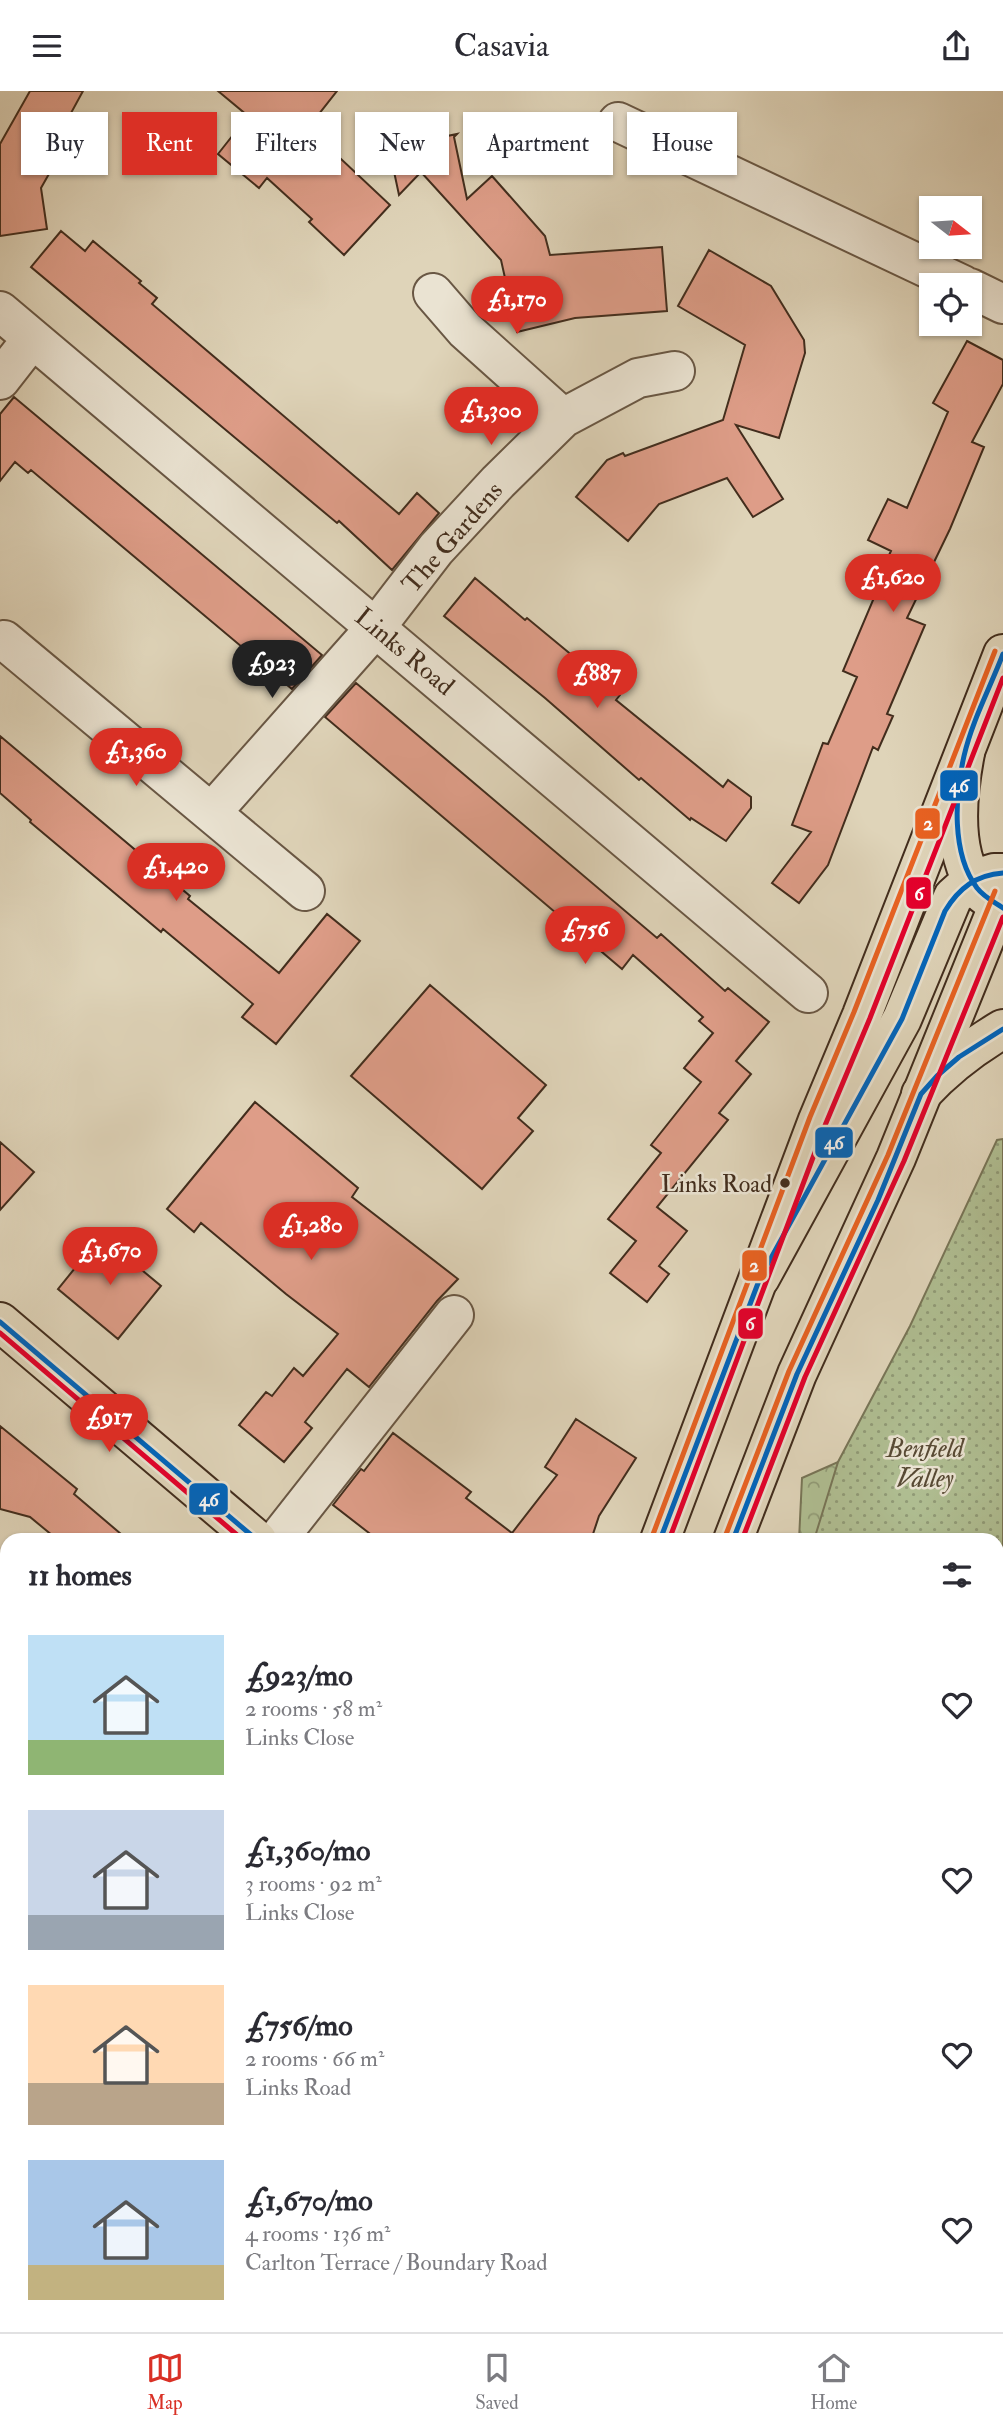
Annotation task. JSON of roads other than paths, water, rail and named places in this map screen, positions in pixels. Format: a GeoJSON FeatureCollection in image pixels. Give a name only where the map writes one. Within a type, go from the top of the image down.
{"type":"FeatureCollection","features":[{"type":"Feature","properties":{"kind":"main road"},"geometry":{"type":"LineString","coordinates":[[663,1533],[818,1120],[862,1015],[1003,654]]}},
{"type":"Feature","properties":{"kind":"main road"},"geometry":{"type":"LineString","coordinates":[[965,753],[959,785],[960,838],[996,892]]}},
{"type":"Feature","properties":{"kind":"main road"},"geometry":{"type":"LineString","coordinates":[[736,1533],[797,1374],[878,1200],[921,1094],[996,892]]}},
{"type":"Feature","properties":{"kind":"main road"},"geometry":{"type":"LineString","coordinates":[[760,1278],[902,1019],[953,897],[996,892]]}},
{"type":"Feature","properties":{"kind":"main road"},"geometry":{"type":"LineString","coordinates":[[921,1094],[959,1057],[1003,1030]]}},
{"type":"Feature","properties":{"kind":"main road"},"geometry":{"type":"LineString","coordinates":[[0,1322],[249,1533]]}},
{"type":"Feature","properties":{"kind":"street"},"geometry":{"type":"LineString","coordinates":[[618,122],[938,273]]}},
{"type":"Feature","properties":{"kind":"street"},"geometry":{"type":"LineString","coordinates":[[433,293],[465,330],[563,418]]}},
{"type":"Feature","properties":{"kind":"street"},"geometry":{"type":"LineString","coordinates":[[982,294],[1003,304]]}},
{"type":"Feature","properties":{"kind":"street","name":"Links Road"},"geometry":{"type":"LineString","coordinates":[[0,311],[808,993]]}},
{"type":"Feature","properties":{"kind":"street"},"geometry":{"type":"LineString","coordinates":[[0,380],[32,339]]}},
{"type":"Feature","properties":{"kind":"street","name":"The Gardens"},"geometry":{"type":"LineString","coordinates":[[212,812],[376,627],[436,549],[498,482],[563,418],[638,378],[675,371]]}},
{"type":"Feature","properties":{"kind":"street"},"geometry":{"type":"LineString","coordinates":[[4,640],[305,891]]}},
{"type":"Feature","properties":{"kind":"street"},"geometry":{"type":"LineString","coordinates":[[282,1533],[454,1315]]}},
{"type":"Feature","properties":{"kind":"place","name":"Links Road"},"geometry":{"type":"Point","coordinates":[785,1183]}},
{"type":"Feature","properties":{"kind":"park label","name":"Benfield Valley"},"geometry":{"type":"Point","coordinates":[925,1462]}}]}
